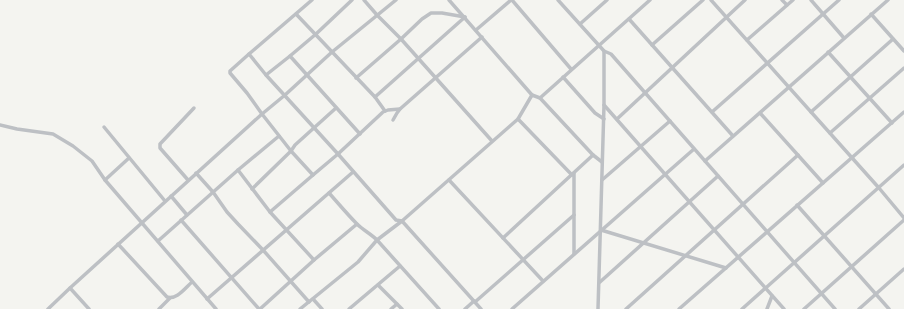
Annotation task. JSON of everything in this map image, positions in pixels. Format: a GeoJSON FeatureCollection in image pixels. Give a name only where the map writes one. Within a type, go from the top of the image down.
{"type":"FeatureCollection","features":[{"type":"Feature","properties":{"kind":"street"},"geometry":{"type":"LineString","coordinates":[[312,0],[249,54],[230,71],[230,73],[291,151],[313,175]]}},
{"type":"Feature","properties":{"kind":"street"},"geometry":{"type":"LineString","coordinates":[[266,75],[316,34],[352,0]]}},
{"type":"Feature","properties":{"kind":"street"},"geometry":{"type":"LineString","coordinates":[[364,0],[401,39],[492,142]]}},
{"type":"Feature","properties":{"kind":"street"},"geometry":{"type":"LineString","coordinates":[[48,309],[262,114],[332,52],[396,0]]}},
{"type":"Feature","properties":{"kind":"street"},"geometry":{"type":"LineString","coordinates":[[449,0],[532,95],[540,98],[602,162]]}},
{"type":"Feature","properties":{"kind":"street"},"geometry":{"type":"LineString","coordinates":[[476,30],[511,0],[572,68]]}},
{"type":"Feature","properties":{"kind":"street"},"geometry":{"type":"LineString","coordinates":[[558,0],[599,46],[604,51],[611,54],[835,309]]}},
{"type":"Feature","properties":{"kind":"street"},"geometry":{"type":"LineString","coordinates":[[580,24],[606,0]]}},
{"type":"Feature","properties":{"kind":"street"},"geometry":{"type":"LineString","coordinates":[[540,98],[650,0]]}},
{"type":"Feature","properties":{"kind":"street"},"geometry":{"type":"LineString","coordinates":[[652,45],[703,0]]}},
{"type":"Feature","properties":{"kind":"street"},"geometry":{"type":"LineString","coordinates":[[711,0],[879,188],[904,219],[804,309]]}},
{"type":"Feature","properties":{"kind":"street"},"geometry":{"type":"LineString","coordinates":[[617,119],[745,0]]}},
{"type":"Feature","properties":{"kind":"street"},"geometry":{"type":"LineString","coordinates":[[782,0],[787,5]]}},
{"type":"Feature","properties":{"kind":"street"},"geometry":{"type":"LineString","coordinates":[[747,40],[793,0]]}},
{"type":"Feature","properties":{"kind":"street"},"geometry":{"type":"LineString","coordinates":[[811,0],[844,38]]}},
{"type":"Feature","properties":{"kind":"street"},"geometry":{"type":"LineString","coordinates":[[712,112],[840,0]]}},
{"type":"Feature","properties":{"kind":"street"},"geometry":{"type":"LineString","coordinates":[[705,161],[888,0]]}},
{"type":"Feature","properties":{"kind":"street"},"geometry":{"type":"LineString","coordinates":[[356,78],[422,19],[431,13],[442,13],[465,18]]}},
{"type":"Feature","properties":{"kind":"street"},"geometry":{"type":"LineString","coordinates":[[296,14],[375,97],[386,111]]}},
{"type":"Feature","properties":{"kind":"street"},"geometry":{"type":"LineString","coordinates":[[871,14],[904,51]]}},
{"type":"Feature","properties":{"kind":"street"},"geometry":{"type":"LineString","coordinates":[[375,97],[465,18]]}},
{"type":"Feature","properties":{"kind":"street"},"geometry":{"type":"LineString","coordinates":[[629,19],[733,136]]}},
{"type":"Feature","properties":{"kind":"street"},"geometry":{"type":"LineString","coordinates":[[393,120],[396,113],[400,109],[482,37]]}},
{"type":"Feature","properties":{"kind":"street"},"geometry":{"type":"LineString","coordinates":[[811,112],[893,39]]}},
{"type":"Feature","properties":{"kind":"street"},"geometry":{"type":"LineString","coordinates":[[598,309],[604,119],[604,51]]}},
{"type":"Feature","properties":{"kind":"street"},"geometry":{"type":"LineString","coordinates":[[828,52],[892,123]]}},
{"type":"Feature","properties":{"kind":"street"},"geometry":{"type":"LineString","coordinates":[[249,54],[396,220],[402,221],[481,309]]}},
{"type":"Feature","properties":{"kind":"street"},"geometry":{"type":"LineString","coordinates":[[290,56],[360,134]]}},
{"type":"Feature","properties":{"kind":"street"},"geometry":{"type":"LineString","coordinates":[[830,134],[904,68]]}},
{"type":"Feature","properties":{"kind":"street"},"geometry":{"type":"LineString","coordinates":[[563,77],[595,113],[604,119]]}},
{"type":"Feature","properties":{"kind":"street"},"geometry":{"type":"LineString","coordinates":[[300,309],[358,262],[377,240],[402,221],[518,119],[532,95]]}},
{"type":"Feature","properties":{"kind":"street"},"geometry":{"type":"LineString","coordinates":[[604,105],[784,309]]}},
{"type":"Feature","properties":{"kind":"street"},"geometry":{"type":"LineString","coordinates":[[188,180],[160,148],[160,144],[194,108]]}},
{"type":"Feature","properties":{"kind":"street"},"geometry":{"type":"LineString","coordinates":[[252,188],[291,151],[295,145],[336,108]]}},
{"type":"Feature","properties":{"kind":"street"},"geometry":{"type":"LineString","coordinates":[[270,212],[386,111],[400,109]]}},
{"type":"Feature","properties":{"kind":"street"},"geometry":{"type":"LineString","coordinates":[[679,309],[904,112]]}},
{"type":"Feature","properties":{"kind":"street"},"geometry":{"type":"LineString","coordinates":[[760,113],[823,183]]}},
{"type":"Feature","properties":{"kind":"street"},"geometry":{"type":"LineString","coordinates":[[518,119],[573,174],[574,254]]}},
{"type":"Feature","properties":{"kind":"street"},"geometry":{"type":"LineString","coordinates":[[602,180],[670,121]]}},
{"type":"Feature","properties":{"kind":"street"},"geometry":{"type":"LineString","coordinates":[[0,125],[53,134],[73,146],[92,161],[105,180],[216,309]]}},
{"type":"Feature","properties":{"kind":"street"},"geometry":{"type":"LineString","coordinates":[[104,127],[165,201]]}},
{"type":"Feature","properties":{"kind":"street"},"geometry":{"type":"LineString","coordinates":[[158,241],[279,136]]}},
{"type":"Feature","properties":{"kind":"street"},"geometry":{"type":"LineString","coordinates":[[512,309],[694,149]]}},
{"type":"Feature","properties":{"kind":"street"},"geometry":{"type":"LineString","coordinates":[[503,238],[593,154]]}},
{"type":"Feature","properties":{"kind":"street"},"geometry":{"type":"LineString","coordinates":[[626,309],[798,155]]}},
{"type":"Feature","properties":{"kind":"street"},"geometry":{"type":"LineString","coordinates":[[105,180],[129,158]]}},
{"type":"Feature","properties":{"kind":"street"},"geometry":{"type":"LineString","coordinates":[[742,309],[904,165]]}},
{"type":"Feature","properties":{"kind":"street"},"geometry":{"type":"LineString","coordinates":[[238,170],[270,212],[314,260]]}},
{"type":"Feature","properties":{"kind":"street"},"geometry":{"type":"LineString","coordinates":[[207,299],[353,172]]}},
{"type":"Feature","properties":{"kind":"street"},"geometry":{"type":"LineString","coordinates":[[196,173],[213,192],[227,212],[309,302]]}},
{"type":"Feature","properties":{"kind":"street"},"geometry":{"type":"LineString","coordinates":[[599,282],[718,176]]}},
{"type":"Feature","properties":{"kind":"street"},"geometry":{"type":"LineString","coordinates":[[449,180],[543,281]]}},
{"type":"Feature","properties":{"kind":"street"},"geometry":{"type":"LineString","coordinates":[[329,193],[357,224],[377,240],[439,309]]}},
{"type":"Feature","properties":{"kind":"street"},"geometry":{"type":"LineString","coordinates":[[171,196],[187,215]]}},
{"type":"Feature","properties":{"kind":"street"},"geometry":{"type":"LineString","coordinates":[[797,205],[890,309]]}},
{"type":"Feature","properties":{"kind":"street"},"geometry":{"type":"LineString","coordinates":[[466,309],[574,215]]}},
{"type":"Feature","properties":{"kind":"street"},"geometry":{"type":"LineString","coordinates":[[181,220],[259,309],[357,224]]}},
{"type":"Feature","properties":{"kind":"street"},"geometry":{"type":"LineString","coordinates":[[601,230],[726,268]]}},
{"type":"Feature","properties":{"kind":"street"},"geometry":{"type":"LineString","coordinates":[[118,244],[167,297],[170,298]]}},
{"type":"Feature","properties":{"kind":"street"},"geometry":{"type":"LineString","coordinates":[[349,309],[400,266]]}},
{"type":"Feature","properties":{"kind":"street"},"geometry":{"type":"LineString","coordinates":[[859,309],[904,269]]}},
{"type":"Feature","properties":{"kind":"street"},"geometry":{"type":"LineString","coordinates":[[159,309],[170,298],[175,297],[192,282]]}},
{"type":"Feature","properties":{"kind":"street"},"geometry":{"type":"LineString","coordinates":[[378,285],[402,309]]}},
{"type":"Feature","properties":{"kind":"street"},"geometry":{"type":"LineString","coordinates":[[70,288],[89,309]]}},
{"type":"Feature","properties":{"kind":"street"},"geometry":{"type":"LineString","coordinates":[[767,309],[772,296]]}},
{"type":"Feature","properties":{"kind":"street"},"geometry":{"type":"LineString","coordinates":[[313,298],[322,309]]}},
{"type":"Feature","properties":{"kind":"street"},"geometry":{"type":"LineString","coordinates":[[391,309],[397,304]]}}]}
